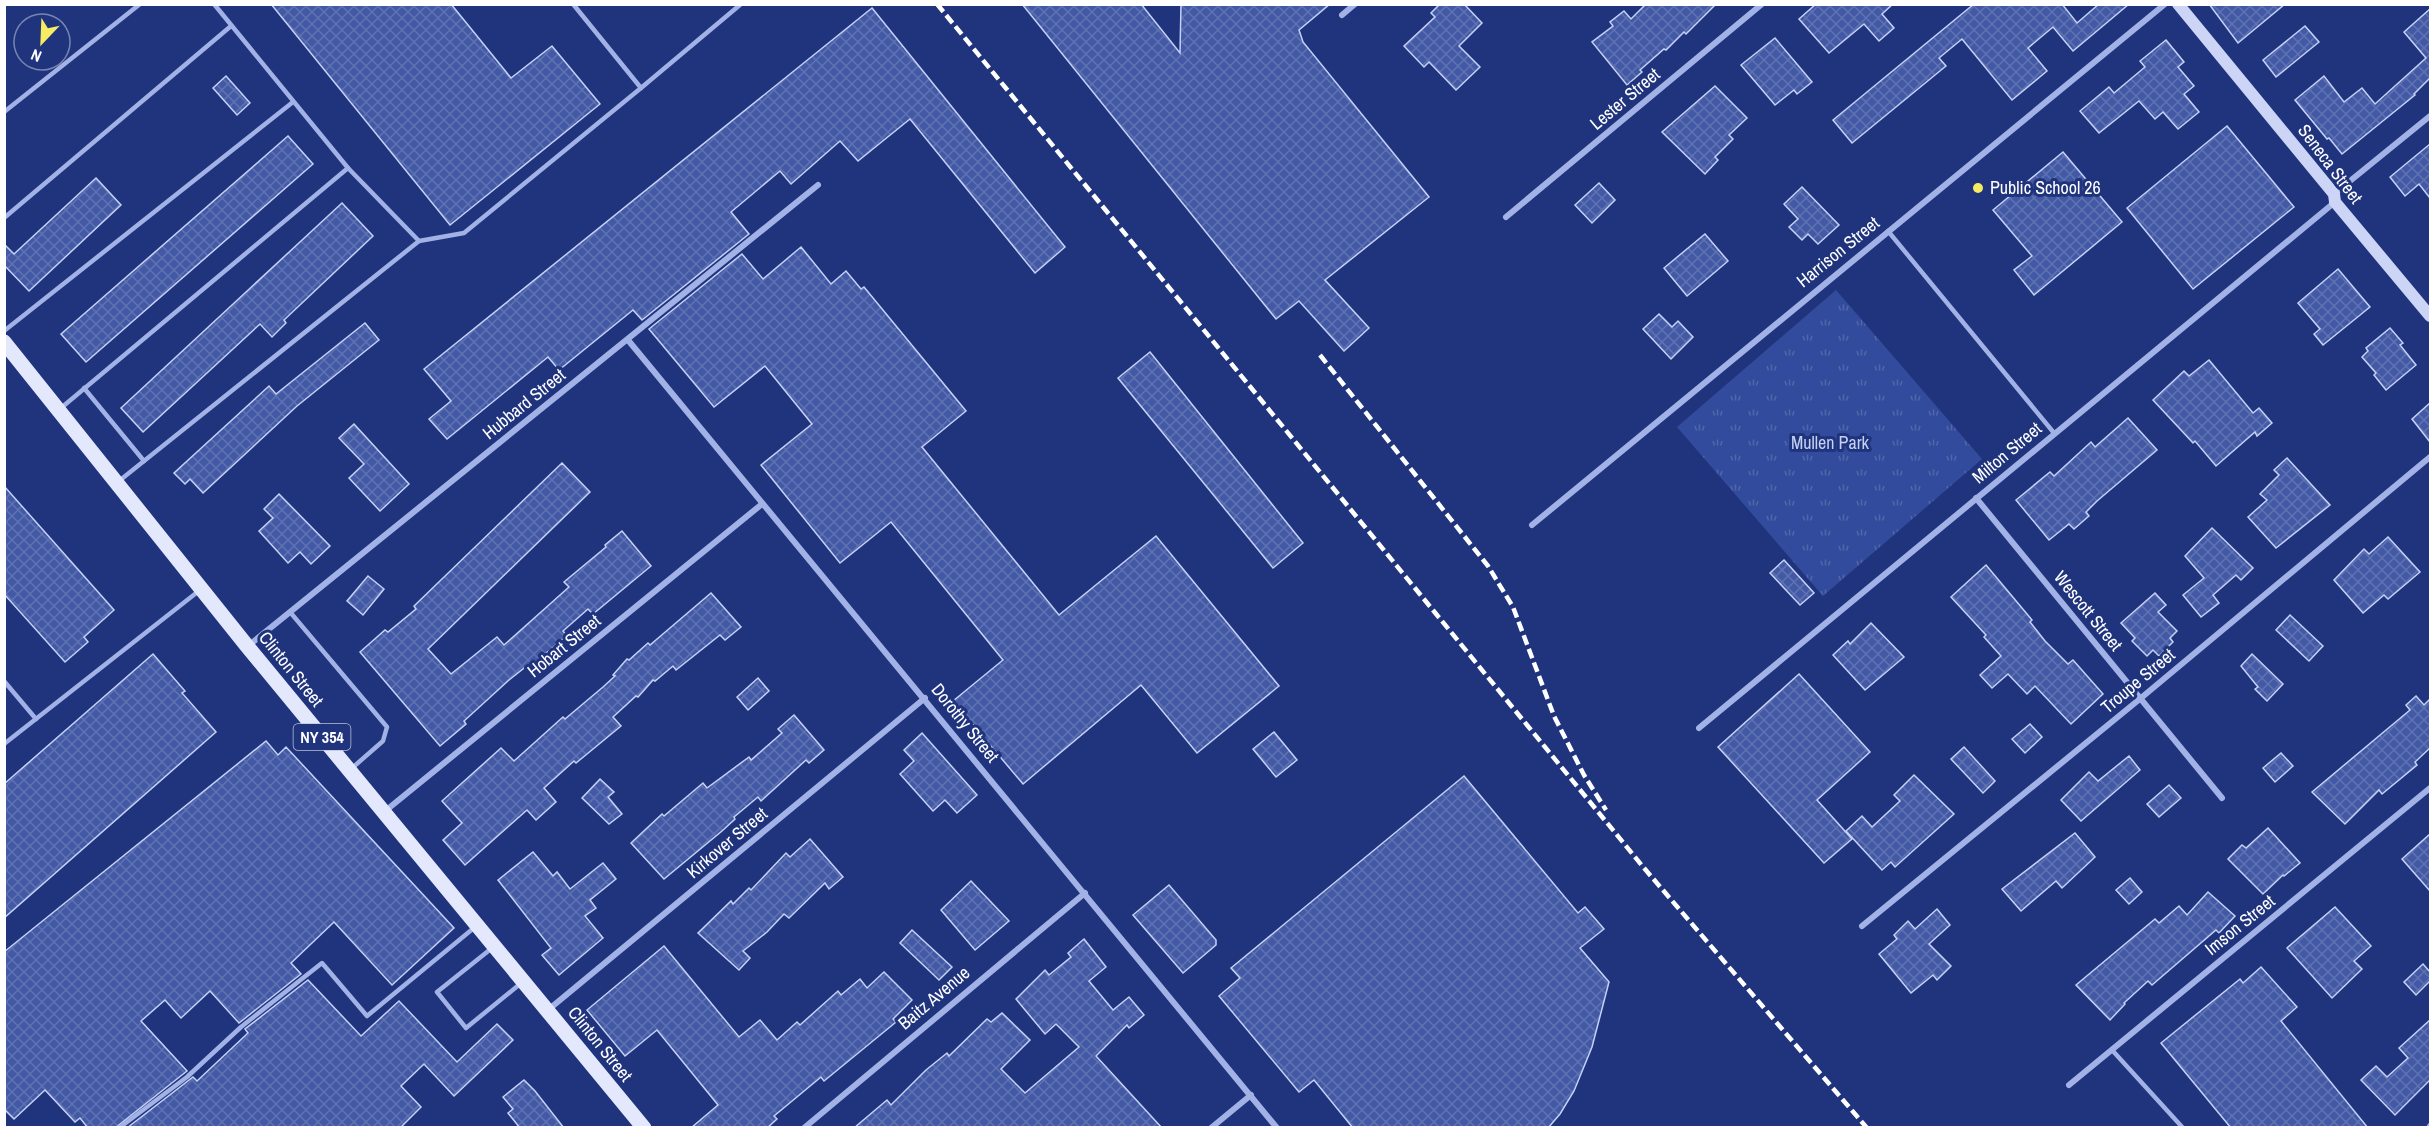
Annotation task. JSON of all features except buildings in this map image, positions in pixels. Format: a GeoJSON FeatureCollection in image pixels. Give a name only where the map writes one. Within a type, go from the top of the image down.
{"type":"FeatureCollection","features":[{"type":"Feature","properties":{"kind":"main road","name":"Seneca Street"},"geometry":{"type":"LineString","coordinates":[[2178,4],[2430,316]]}},
{"type":"Feature","properties":{"kind":"main road","name":"Clinton Street"},"geometry":{"type":"LineString","coordinates":[[7,351],[58,409],[247,646],[644,1128]]}},
{"type":"Feature","properties":{"kind":"street"},"geometry":{"type":"LineString","coordinates":[[1342,15],[1355,4]]}},
{"type":"Feature","properties":{"kind":"street","name":"Lester Street"},"geometry":{"type":"LineString","coordinates":[[1506,217],[1762,4]]}},
{"type":"Feature","properties":{"kind":"street","name":"Harrison Street"},"geometry":{"type":"LineString","coordinates":[[1532,525],[2165,4]]}},
{"type":"Feature","properties":{"kind":"street","name":"Milton Street"},"geometry":{"type":"LineString","coordinates":[[1699,728],[2335,198],[2430,116]]}},
{"type":"Feature","properties":{"kind":"street","name":"Hubbard Street"},"geometry":{"type":"LineString","coordinates":[[247,646],[818,184]]}},
{"type":"Feature","properties":{"kind":"street","name":"Dorothy Street"},"geometry":{"type":"LineString","coordinates":[[628,340],[1277,1128]]}},
{"type":"Feature","properties":{"kind":"street","name":"Troupe Street"},"geometry":{"type":"LineString","coordinates":[[1862,926],[2141,698],[2430,457]]}},
{"type":"Feature","properties":{"kind":"street","name":"Wescott Street"},"geometry":{"type":"LineString","coordinates":[[1976,498],[2222,798]]}},
{"type":"Feature","properties":{"kind":"street","name":"Hobart Street"},"geometry":{"type":"LineString","coordinates":[[384,813],[762,504]]}},
{"type":"Feature","properties":{"kind":"street","name":"Kirkover Street"},"geometry":{"type":"LineString","coordinates":[[547,1010],[925,698]]}},
{"type":"Feature","properties":{"kind":"street","name":"Imson Street"},"geometry":{"type":"LineString","coordinates":[[2069,1085],[2430,788]]}},
{"type":"Feature","properties":{"kind":"street","name":"Baitz Avenue"},"geometry":{"type":"LineString","coordinates":[[804,1128],[1085,893]]}},
{"type":"Feature","properties":{"kind":"street"},"geometry":{"type":"LineString","coordinates":[[1211,1128],[1251,1095]]}},
{"type":"Feature","properties":{"kind":"lane"},"geometry":{"type":"LineString","coordinates":[[4,112],[140,4]]}},
{"type":"Feature","properties":{"kind":"lane"},"geometry":{"type":"LineString","coordinates":[[214,4],[348,168],[418,241]]}},
{"type":"Feature","properties":{"kind":"lane"},"geometry":{"type":"LineString","coordinates":[[573,4],[642,88]]}},
{"type":"Feature","properties":{"kind":"lane"},"geometry":{"type":"LineString","coordinates":[[117,483],[418,241],[464,233],[741,4]]}},
{"type":"Feature","properties":{"kind":"lane"},"geometry":{"type":"LineString","coordinates":[[4,218],[231,26]]}},
{"type":"Feature","properties":{"kind":"lane"},"geometry":{"type":"LineString","coordinates":[[4,331],[293,102]]}},
{"type":"Feature","properties":{"kind":"lane"},"geometry":{"type":"LineString","coordinates":[[58,409],[348,168]]}},
{"type":"Feature","properties":{"kind":"lane"},"geometry":{"type":"LineString","coordinates":[[1888,231],[2054,433]]}},
{"type":"Feature","properties":{"kind":"lane"},"geometry":{"type":"LineString","coordinates":[[84,388],[144,461]]}},
{"type":"Feature","properties":{"kind":"lane"},"geometry":{"type":"LineString","coordinates":[[4,744],[201,589]]}},
{"type":"Feature","properties":{"kind":"lane"},"geometry":{"type":"LineString","coordinates":[[290,612],[387,727],[383,741],[350,770]]}},
{"type":"Feature","properties":{"kind":"lane"},"geometry":{"type":"LineString","coordinates":[[4,681],[36,719]]}},
{"type":"Feature","properties":{"kind":"lane"},"geometry":{"type":"LineString","coordinates":[[119,1128],[187,1077],[241,1027],[322,963],[368,1016],[477,925]]}},
{"type":"Feature","properties":{"kind":"lane"},"geometry":{"type":"LineString","coordinates":[[494,946],[437,992],[466,1028],[523,981]]}},
{"type":"Feature","properties":{"kind":"lane"},"geometry":{"type":"LineString","coordinates":[[2112,1050],[2182,1128]]}},
{"type":"Feature","properties":{"kind":"green space","name":"Mullen Park"},"geometry":{"type":"Polygon","coordinates":[[[1836,290],[1982,459],[1823,596],[1677,427],[1836,290]]]}},
{"type":"Feature","properties":{"kind":"railway"},"geometry":{"type":"LineString","coordinates":[[937,4],[1644,868],[1867,1128]]}},
{"type":"Feature","properties":{"kind":"railway"},"geometry":{"type":"LineString","coordinates":[[1320,355],[1488,566],[1513,607],[1554,716],[1584,775],[1606,810]]}},
{"type":"Feature","properties":{"kind":"place","name":"Public School 26"},"geometry":{"type":"Point","coordinates":[1978,188]}}]}
